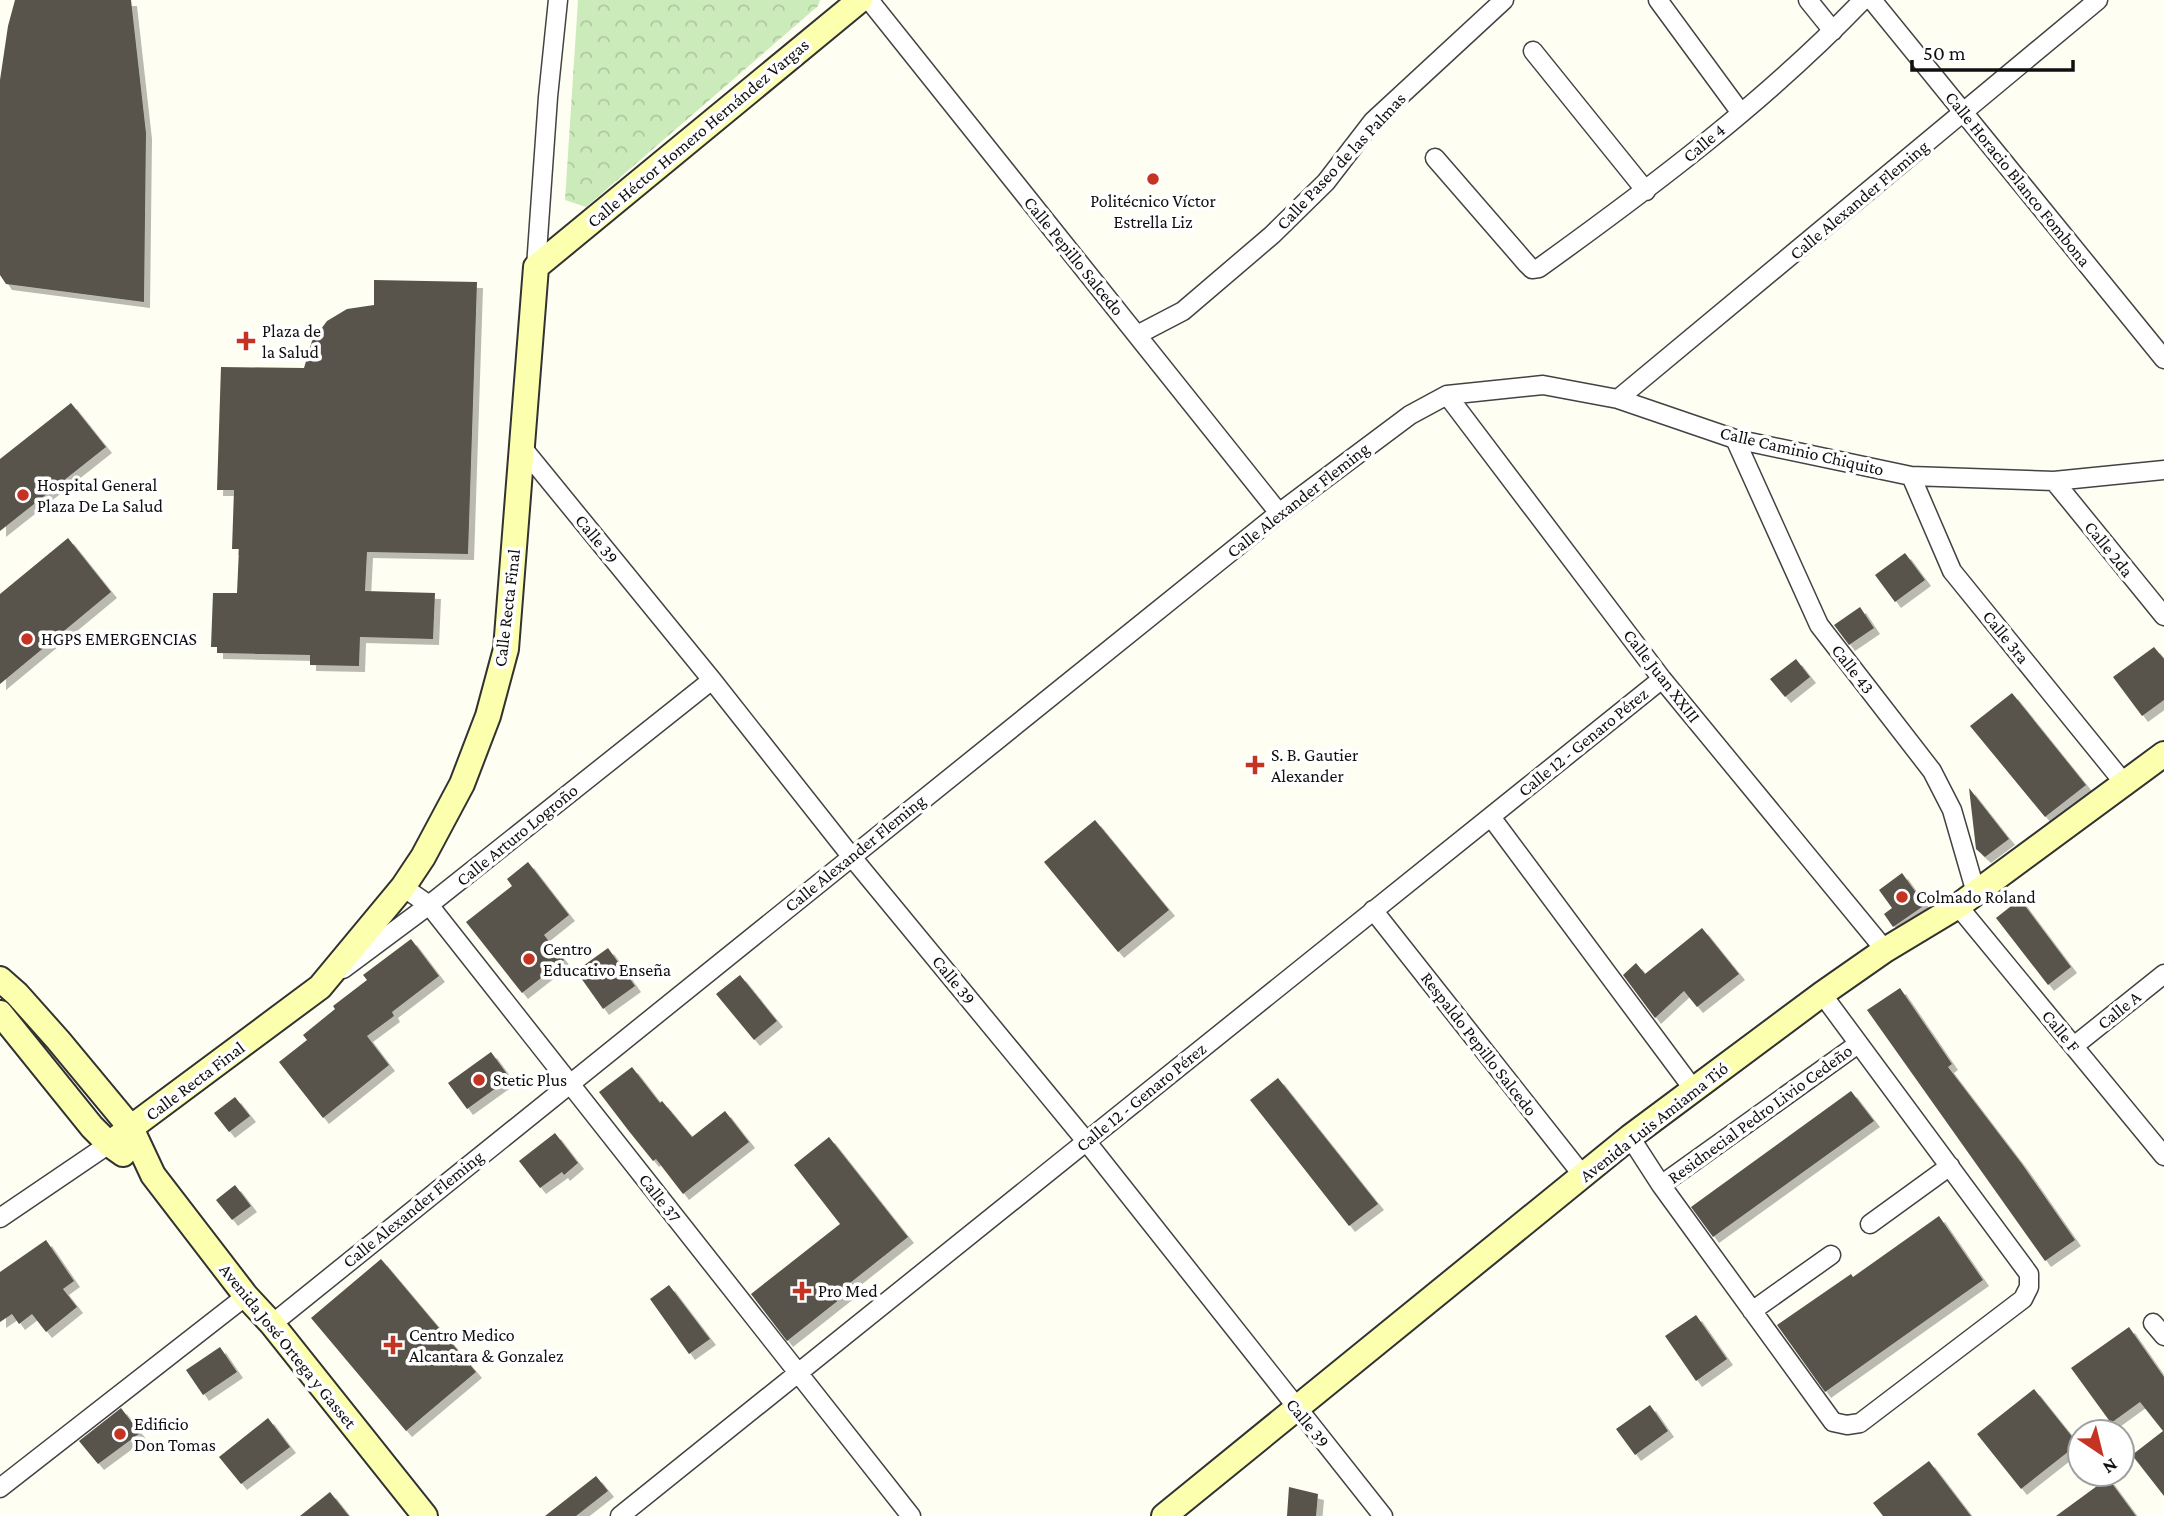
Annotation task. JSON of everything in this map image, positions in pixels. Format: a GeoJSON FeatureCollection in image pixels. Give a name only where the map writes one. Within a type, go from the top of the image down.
{"type":"FeatureCollection","features":[{"type":"Feature","properties":{"kind":"main road","name":"Calle Héctor Homero Hernández Vargas"},"geometry":{"type":"LineString","coordinates":[[536,267],[860,0]]}},
{"type":"Feature","properties":{"kind":"main road","name":"Calle Recta Final"},"geometry":{"type":"LineString","coordinates":[[109,1144],[320,987],[403,887],[423,857],[462,784],[488,716],[506,649],[536,267]]}},
{"type":"Feature","properties":{"kind":"main road","name":"Avenida Luis Amiama Tió"},"geometry":{"type":"LineString","coordinates":[[1164,1516],[1630,1137],[1822,994],[1885,950],[1967,899],[2164,754]]}},
{"type":"Feature","properties":{"kind":"main road","name":"Avenida José Ortega y Gasset"},"geometry":{"type":"LineString","coordinates":[[0,979],[18,994],[131,1128],[153,1175],[246,1296],[272,1324],[425,1516]]}},
{"type":"Feature","properties":{"kind":"main road","name":"Avenida José Ortega y Gasset"},"geometry":{"type":"LineString","coordinates":[[0,1013],[109,1144],[153,1175]]}},
{"type":"Feature","properties":{"kind":"street","name":"Calle Recta Final"},"geometry":{"type":"LineString","coordinates":[[536,267],[558,0]]}},
{"type":"Feature","properties":{"kind":"street","name":"Calle Pepillo Salcedo"},"geometry":{"type":"LineString","coordinates":[[869,0],[1279,513]]}},
{"type":"Feature","properties":{"kind":"street","name":"Calle Paseo de las Palmas"},"geometry":{"type":"LineString","coordinates":[[1137,335],[1183,311],[1272,235],[1326,183],[1373,121],[1504,0]]}},
{"type":"Feature","properties":{"kind":"street"},"geometry":{"type":"LineString","coordinates":[[1658,0],[1741,113]]}},
{"type":"Feature","properties":{"kind":"street"},"geometry":{"type":"LineString","coordinates":[[1808,0],[1833,31]]}},
{"type":"Feature","properties":{"kind":"street","name":"Calle 4"},"geometry":{"type":"LineString","coordinates":[[1435,158],[1532,269],[1539,268],[1646,191],[1741,113],[1833,31],[1863,0]]}},
{"type":"Feature","properties":{"kind":"street","name":"Calle Horacio Blanco Fombona"},"geometry":{"type":"LineString","coordinates":[[1872,0],[2164,359]]}},
{"type":"Feature","properties":{"kind":"street","name":"Calle Alexander Fleming"},"geometry":{"type":"LineString","coordinates":[[1618,399],[2098,0]]}},
{"type":"Feature","properties":{"kind":"street"},"geometry":{"type":"LineString","coordinates":[[1533,51],[1646,191]]}},
{"type":"Feature","properties":{"kind":"street","name":"Calle Caminio Chiquito"},"geometry":{"type":"LineString","coordinates":[[1447,396],[1543,386],[1618,399],[1735,439],[1911,476],[2054,481],[2164,470]]}},
{"type":"Feature","properties":{"kind":"street","name":"Calle Alexander Fleming"},"geometry":{"type":"LineString","coordinates":[[272,1324],[1279,513],[1410,415],[1447,396]]}},
{"type":"Feature","properties":{"kind":"street","name":"Calle Juan XXIII"},"geometry":{"type":"LineString","coordinates":[[1447,396],[1662,679],[1885,950]]}},
{"type":"Feature","properties":{"kind":"street","name":"Calle 43"},"geometry":{"type":"LineString","coordinates":[[1735,439],[1819,625],[1932,771],[1952,810],[1967,899]]}},
{"type":"Feature","properties":{"kind":"street","name":"Calle 39"},"geometry":{"type":"LineString","coordinates":[[521,446],[851,856],[1086,1141],[1383,1516]]}},
{"type":"Feature","properties":{"kind":"street","name":"Calle 3ra"},"geometry":{"type":"LineString","coordinates":[[1911,476],[1952,571],[2124,783]]}},
{"type":"Feature","properties":{"kind":"street","name":"Calle 2da"},"geometry":{"type":"LineString","coordinates":[[2054,481],[2164,616]]}},
{"type":"Feature","properties":{"kind":"street","name":"Calle 12 - Genaro Pérez"},"geometry":{"type":"LineString","coordinates":[[620,1516],[1662,679]]}},
{"type":"Feature","properties":{"kind":"street","name":"Calle Arturo Logroño"},"geometry":{"type":"LineString","coordinates":[[320,987],[429,905],[712,680]]}},
{"type":"Feature","properties":{"kind":"street"},"geometry":{"type":"LineString","coordinates":[[1490,817],[1694,1090]]}},
{"type":"Feature","properties":{"kind":"street","name":"Calle 37"},"geometry":{"type":"LineString","coordinates":[[403,887],[429,905],[911,1516]]}},
{"type":"Feature","properties":{"kind":"street","name":"Calle F"},"geometry":{"type":"LineString","coordinates":[[1967,899],[2074,1046],[2164,1156]]}},
{"type":"Feature","properties":{"kind":"street","name":"Respaldo Pepillo Salcedo"},"geometry":{"type":"LineString","coordinates":[[1373,911],[1584,1177]]}},
{"type":"Feature","properties":{"kind":"street","name":"Calle A"},"geometry":{"type":"LineString","coordinates":[[2074,1046],[2164,974]]}},
{"type":"Feature","properties":{"kind":"street","name":"Residnecial Pedro Livio Cedeño"},"geometry":{"type":"LineString","coordinates":[[1630,1137],[1661,1185],[1833,1422],[1847,1425],[1860,1423],[2022,1299],[2029,1287],[2029,1274],[1822,994]]}},
{"type":"Feature","properties":{"kind":"street","name":"Residnecial Pedro Livio Cedeño"},"geometry":{"type":"LineString","coordinates":[[1661,1185],[1858,1044]]}},
{"type":"Feature","properties":{"kind":"street"},"geometry":{"type":"LineString","coordinates":[[0,1218],[109,1144]]}},
{"type":"Feature","properties":{"kind":"street"},"geometry":{"type":"LineString","coordinates":[[1870,1224],[1950,1166]]}},
{"type":"Feature","properties":{"kind":"street"},"geometry":{"type":"LineString","coordinates":[[1752,1311],[1831,1255]]}},
{"type":"Feature","properties":{"kind":"street"},"geometry":{"type":"LineString","coordinates":[[0,1488],[246,1296]]}},
{"type":"Feature","properties":{"kind":"green space"},"geometry":{"type":"Polygon","coordinates":[[[578,0],[820,0],[818,6],[586,207],[565,200],[578,0]]]}},
{"type":"Feature","properties":{"kind":"building"},"geometry":{"type":"Polygon","coordinates":[[[15,0],[131,0],[146,133],[144,302],[6,284],[0,275],[0,80],[15,0]]]}},
{"type":"Feature","properties":{"kind":"building"},"geometry":{"type":"Polygon","coordinates":[[[374,280],[477,282],[468,554],[367,552],[365,591],[435,593],[433,639],[360,637],[359,666],[310,665],[310,655],[217,653],[217,647],[211,647],[213,593],[237,593],[239,549],[232,549],[234,490],[217,490],[221,367],[304,368],[312,341],[327,321],[347,309],[374,305],[374,280]]]}},
{"type":"Feature","properties":{"kind":"building","name":"Hospital General Plaza De La Salud"},"geometry":{"type":"Polygon","coordinates":[[[71,403],[106,447],[0,531],[0,459],[71,403]]]}},
{"type":"Feature","properties":{"kind":"building","name":"HGPS EMERGENCIAS"},"geometry":{"type":"Polygon","coordinates":[[[68,538],[111,592],[0,684],[0,594],[68,538]]]}},
{"type":"Feature","properties":{"kind":"building"},"geometry":{"type":"Polygon","coordinates":[[[1905,553],[1925,580],[1895,602],[1875,575],[1905,553]]]}},
{"type":"Feature","properties":{"kind":"building"},"geometry":{"type":"Polygon","coordinates":[[[1860,607],[1874,628],[1849,645],[1834,625],[1860,607]]]}},
{"type":"Feature","properties":{"kind":"building"},"geometry":{"type":"Polygon","coordinates":[[[2154,647],[2164,659],[2164,700],[2142,716],[2113,677],[2154,647]]]}},
{"type":"Feature","properties":{"kind":"building"},"geometry":{"type":"Polygon","coordinates":[[[1796,659],[1810,677],[1785,697],[1770,679],[1796,659]]]}},
{"type":"Feature","properties":{"kind":"building"},"geometry":{"type":"Polygon","coordinates":[[[2012,693],[2086,785],[2045,817],[1970,726],[2012,693]]]}},
{"type":"Feature","properties":{"kind":"building"},"geometry":{"type":"Polygon","coordinates":[[[1969,788],[2009,839],[1985,857],[1976,849],[1969,788]]]}},
{"type":"Feature","properties":{"kind":"building"},"geometry":{"type":"Polygon","coordinates":[[[1095,820],[1169,910],[1118,952],[1044,862],[1095,820]]]}},
{"type":"Feature","properties":{"kind":"building"},"geometry":{"type":"Polygon","coordinates":[[[528,862],[569,915],[544,935],[564,960],[522,993],[466,922],[512,886],[507,879],[528,862]]]}},
{"type":"Feature","properties":{"kind":"building","name":"Colmado Roland"},"geometry":{"type":"Polygon","coordinates":[[[1902,873],[1925,905],[1893,927],[1884,914],[1892,908],[1879,890],[1902,873]]]}},
{"type":"Feature","properties":{"kind":"building"},"geometry":{"type":"Polygon","coordinates":[[[2020,899],[2071,967],[2048,985],[1996,918],[2020,899]]]}},
{"type":"Feature","properties":{"kind":"building"},"geometry":{"type":"Polygon","coordinates":[[[1702,928],[1739,974],[1697,1007],[1684,991],[1655,1018],[1623,975],[1636,963],[1645,974],[1702,928]]]}},
{"type":"Feature","properties":{"kind":"building"},"geometry":{"type":"Polygon","coordinates":[[[411,939],[439,976],[392,1012],[394,1016],[367,1036],[389,1065],[323,1118],[279,1062],[307,1040],[303,1035],[335,1009],[333,1006],[367,980],[363,975],[411,939]]]}},
{"type":"Feature","properties":{"kind":"building"},"geometry":{"type":"Polygon","coordinates":[[[608,948],[635,986],[603,1009],[576,971],[608,948]]]}},
{"type":"Feature","properties":{"kind":"building"},"geometry":{"type":"Polygon","coordinates":[[[740,975],[777,1021],[754,1040],[716,994],[740,975]]]}},
{"type":"Feature","properties":{"kind":"building"},"geometry":{"type":"Polygon","coordinates":[[[1900,988],[1952,1064],[1948,1067],[2022,1164],[2075,1240],[2045,1261],[1867,1010],[1900,988]]]}},
{"type":"Feature","properties":{"kind":"building","name":"Stetic Plus"},"geometry":{"type":"Polygon","coordinates":[[[491,1052],[510,1078],[467,1109],[448,1083],[491,1052]]]}},
{"type":"Feature","properties":{"kind":"building"},"geometry":{"type":"Polygon","coordinates":[[[632,1067],[660,1103],[662,1101],[692,1137],[725,1111],[749,1142],[683,1194],[656,1159],[653,1161],[599,1092],[632,1067]]]}},
{"type":"Feature","properties":{"kind":"building"},"geometry":{"type":"Polygon","coordinates":[[[1278,1078],[1378,1204],[1349,1226],[1250,1100],[1278,1078]]]}},
{"type":"Feature","properties":{"kind":"building"},"geometry":{"type":"Polygon","coordinates":[[[1851,1091],[1874,1121],[1713,1237],[1691,1207],[1851,1091]]]}},
{"type":"Feature","properties":{"kind":"building"},"geometry":{"type":"Polygon","coordinates":[[[235,1097],[250,1116],[229,1132],[214,1113],[235,1097]]]}},
{"type":"Feature","properties":{"kind":"building"},"geometry":{"type":"Polygon","coordinates":[[[555,1133],[578,1163],[564,1175],[562,1172],[540,1188],[519,1161],[555,1133]]]}},
{"type":"Feature","properties":{"kind":"building"},"geometry":{"type":"Polygon","coordinates":[[[829,1137],[908,1237],[850,1283],[854,1288],[787,1341],[751,1294],[840,1224],[794,1165],[829,1137]]]}},
{"type":"Feature","properties":{"kind":"building"},"geometry":{"type":"Polygon","coordinates":[[[235,1185],[251,1206],[232,1220],[216,1200],[235,1185]]]}},
{"type":"Feature","properties":{"kind":"building"},"geometry":{"type":"Polygon","coordinates":[[[1939,1216],[1983,1280],[1825,1392],[1777,1325],[1851,1274],[1853,1277],[1939,1216]]]}},
{"type":"Feature","properties":{"kind":"building"},"geometry":{"type":"Polygon","coordinates":[[[46,1240],[74,1281],[63,1289],[77,1307],[46,1332],[32,1314],[19,1324],[12,1314],[0,1322],[0,1272],[46,1240]]]}},
{"type":"Feature","properties":{"kind":"building","name":"Centro Medico Alcantara & Gonzalez"},"geometry":{"type":"Polygon","coordinates":[[[381,1259],[476,1372],[406,1431],[311,1318],[381,1259]]]}},
{"type":"Feature","properties":{"kind":"building"},"geometry":{"type":"Polygon","coordinates":[[[669,1285],[710,1339],[689,1354],[650,1299],[669,1285]]]}},
{"type":"Feature","properties":{"kind":"building"},"geometry":{"type":"Polygon","coordinates":[[[1696,1315],[1727,1359],[1696,1381],[1665,1336],[1696,1315]]]}},
{"type":"Feature","properties":{"kind":"building"},"geometry":{"type":"Polygon","coordinates":[[[2129,1327],[2164,1377],[2164,1496],[2136,1460],[2136,1452],[2163,1431],[2140,1402],[2118,1418],[2107,1418],[2071,1368],[2129,1327]]]}},
{"type":"Feature","properties":{"kind":"building"},"geometry":{"type":"Polygon","coordinates":[[[220,1347],[237,1372],[203,1395],[186,1370],[220,1347]]]}},
{"type":"Feature","properties":{"kind":"building"},"geometry":{"type":"Polygon","coordinates":[[[2034,1389],[2066,1429],[2066,1453],[2021,1489],[1977,1434],[2034,1389]]]}},
{"type":"Feature","properties":{"kind":"building"},"geometry":{"type":"Polygon","coordinates":[[[1650,1405],[1668,1431],[1635,1455],[1616,1429],[1650,1405]]]}},
{"type":"Feature","properties":{"kind":"building"},"geometry":{"type":"Polygon","coordinates":[[[121,1408],[140,1433],[98,1464],[79,1441],[121,1408]]]}},
{"type":"Feature","properties":{"kind":"building"},"geometry":{"type":"Polygon","coordinates":[[[268,1418],[290,1447],[241,1484],[219,1457],[268,1418]]]}},
{"type":"Feature","properties":{"kind":"building"},"geometry":{"type":"Polygon","coordinates":[[[1929,1461],[1971,1516],[1883,1516],[1873,1503],[1929,1461]]]}},
{"type":"Feature","properties":{"kind":"building"},"geometry":{"type":"Polygon","coordinates":[[[596,1476],[608,1491],[576,1516],[545,1516],[596,1476]]]}},
{"type":"Feature","properties":{"kind":"building"},"geometry":{"type":"Polygon","coordinates":[[[1289,1487],[1318,1494],[1316,1516],[1287,1516],[1289,1487]]]}},
{"type":"Feature","properties":{"kind":"building"},"geometry":{"type":"Polygon","coordinates":[[[2094,1488],[2115,1488],[2136,1516],[2056,1516],[2094,1488]]]}},
{"type":"Feature","properties":{"kind":"building"},"geometry":{"type":"Polygon","coordinates":[[[330,1492],[349,1516],[300,1516],[330,1492]]]}},
{"type":"Feature","properties":{"kind":"place","name":"Politécnico Víctor Estrella Liz"},"geometry":{"type":"Point","coordinates":[1153,179]}},
{"type":"Feature","properties":{"kind":"place","name":"Plaza de la Salud"},"geometry":{"type":"Point","coordinates":[246,341]}},
{"type":"Feature","properties":{"kind":"place","name":"Hospital General Plaza De La Salud"},"geometry":{"type":"Point","coordinates":[23,495]}},
{"type":"Feature","properties":{"kind":"place","name":"HGPS EMERGENCIAS"},"geometry":{"type":"Point","coordinates":[27,639]}},
{"type":"Feature","properties":{"kind":"place","name":"S. B. Gautier Alexander"},"geometry":{"type":"Point","coordinates":[1255,765]}},
{"type":"Feature","properties":{"kind":"place","name":"Colmado Roland"},"geometry":{"type":"Point","coordinates":[1902,897]}},
{"type":"Feature","properties":{"kind":"place","name":"Centro Educativo Enseña"},"geometry":{"type":"Point","coordinates":[529,959]}},
{"type":"Feature","properties":{"kind":"place","name":"Stetic Plus"},"geometry":{"type":"Point","coordinates":[479,1080]}},
{"type":"Feature","properties":{"kind":"place","name":"Pro Med"},"geometry":{"type":"Point","coordinates":[802,1291]}},
{"type":"Feature","properties":{"kind":"place","name":"Centro Medico Alcantara & Gonzalez"},"geometry":{"type":"Point","coordinates":[393,1345]}},
{"type":"Feature","properties":{"kind":"place","name":"Edificio Don Tomas"},"geometry":{"type":"Point","coordinates":[120,1434]}}]}
